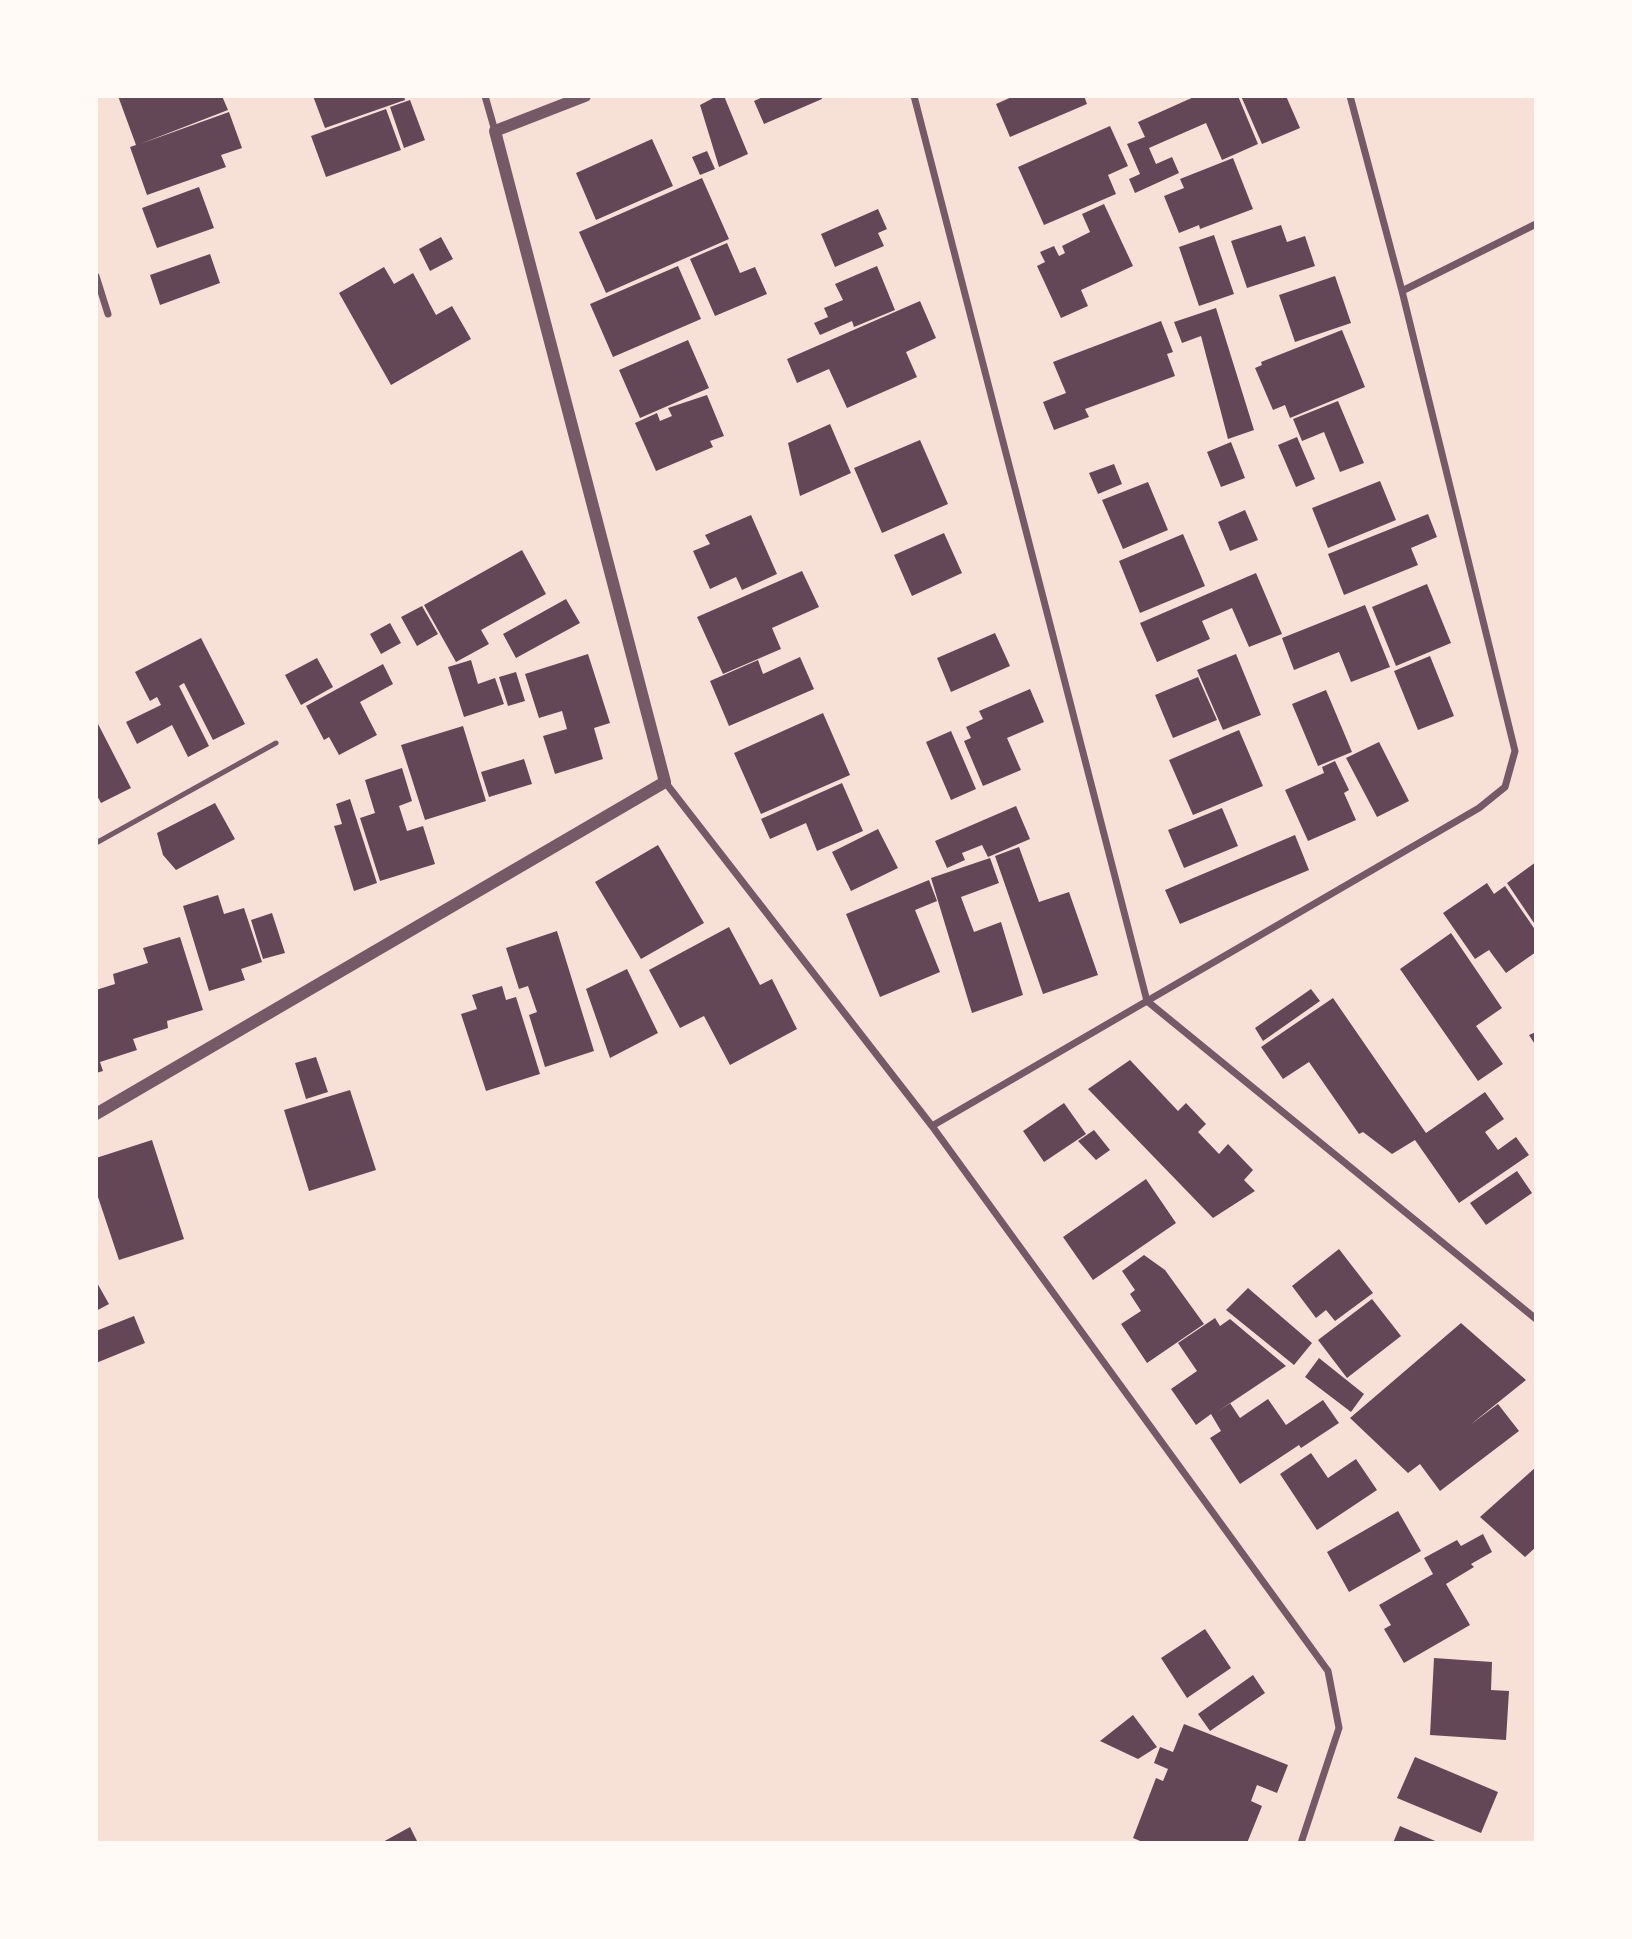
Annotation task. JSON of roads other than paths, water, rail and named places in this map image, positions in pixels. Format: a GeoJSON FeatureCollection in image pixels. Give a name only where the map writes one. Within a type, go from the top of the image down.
{"type":"FeatureCollection","features":[{"type":"Feature","properties":{"kind":"street"},"geometry":{"type":"LineString","coordinates":[[485,96],[665,782],[932,1126],[1328,1671],[1339,1728],[1301,1843]]}},
{"type":"Feature","properties":{"kind":"street"},"geometry":{"type":"LineString","coordinates":[[495,131],[585,96]]}},
{"type":"Feature","properties":{"kind":"street"},"geometry":{"type":"LineString","coordinates":[[914,96],[1147,1001],[1536,1319]]}},
{"type":"Feature","properties":{"kind":"street"},"geometry":{"type":"LineString","coordinates":[[932,1126],[1479,808],[1505,787],[1515,751],[1402,290],[1350,96]]}},
{"type":"Feature","properties":{"kind":"street"},"geometry":{"type":"LineString","coordinates":[[1402,290],[1536,224]]}},
{"type":"Feature","properties":{"kind":"street"},"geometry":{"type":"LineString","coordinates":[[96,276],[108,314]]}},
{"type":"Feature","properties":{"kind":"street"},"geometry":{"type":"LineString","coordinates":[[96,1114],[665,782]]}},
{"type":"Feature","properties":{"kind":"lane"},"geometry":{"type":"LineString","coordinates":[[96,843],[276,743]]}}]}
